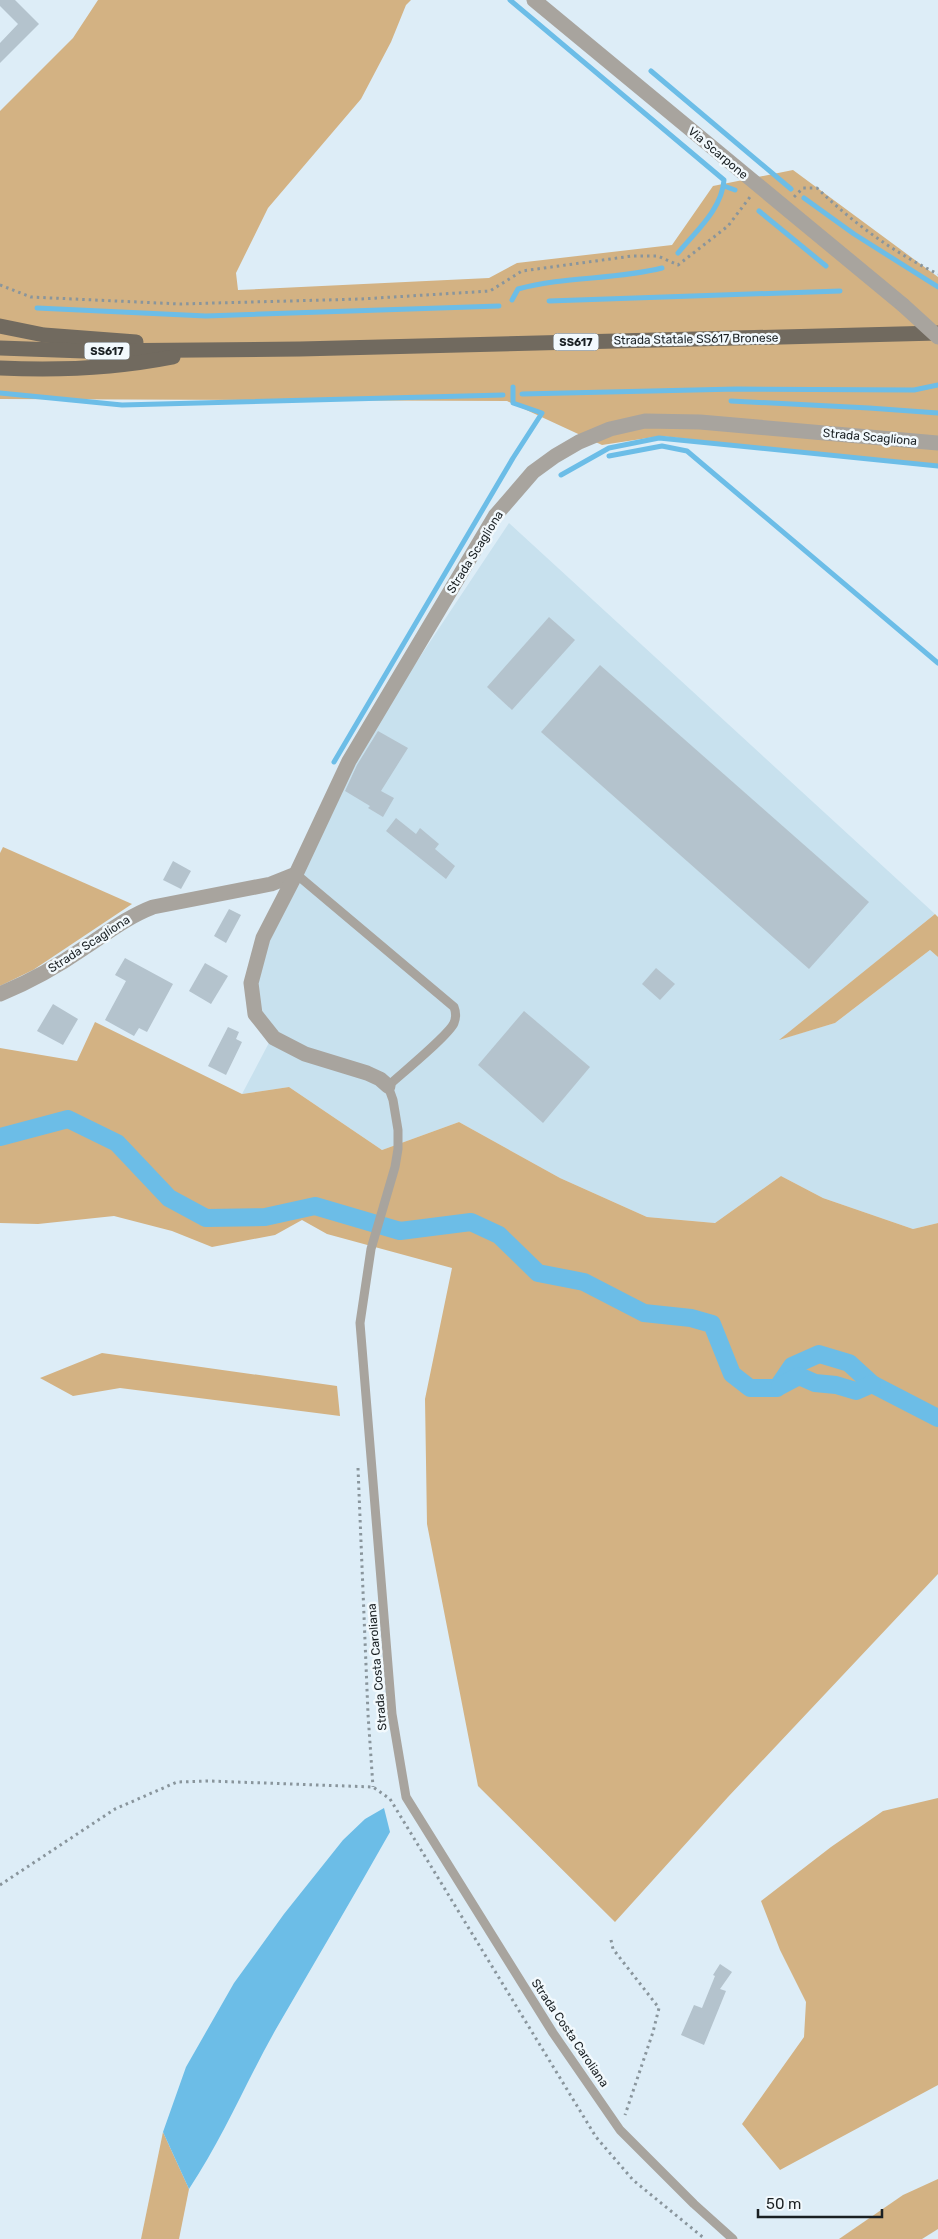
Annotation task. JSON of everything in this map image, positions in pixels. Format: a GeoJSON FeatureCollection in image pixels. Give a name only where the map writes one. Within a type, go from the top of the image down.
{"type":"FeatureCollection","features":[{"type":"Feature","properties":{"kind":"main road"},"geometry":{"type":"LineString","coordinates":[[0,326],[44,335],[214,350]]}},
{"type":"Feature","properties":{"kind":"main road","name":"Strada Statale SS617 Bronese"},"geometry":{"type":"LineString","coordinates":[[214,350],[938,333]]}},
{"type":"Feature","properties":{"kind":"main road","name":"SS617"},"geometry":{"type":"LineString","coordinates":[[0,348],[84,351],[214,350]]}},
{"type":"Feature","properties":{"kind":"main road"},"geometry":{"type":"LineString","coordinates":[[0,368],[86,368],[134,365],[214,350]]}},
{"type":"Feature","properties":{"kind":"street","name":"Via Scarpone"},"geometry":{"type":"LineString","coordinates":[[534,0],[903,305],[938,337]]}},
{"type":"Feature","properties":{"kind":"street","name":"Strada Scagliona"},"geometry":{"type":"LineString","coordinates":[[388,1086],[380,1079],[367,1073],[305,1054],[274,1038],[255,1014],[251,983],[263,938],[296,874],[349,761],[495,516],[534,472],[555,456],[579,442],[610,429],[645,421],[700,422],[938,443]]}},
{"type":"Feature","properties":{"kind":"street","name":"Strada Scagliona"},"geometry":{"type":"LineString","coordinates":[[0,994],[22,985],[141,912],[271,884],[296,874]]}},
{"type":"Feature","properties":{"kind":"lane"},"geometry":{"type":"LineString","coordinates":[[296,874],[454,1007],[456,1012],[454,1023],[446,1034],[388,1086]]}},
{"type":"Feature","properties":{"kind":"lane","name":"Strada Costa Caroliana"},"geometry":{"type":"LineString","coordinates":[[388,1086],[393,1100],[398,1130],[395,1167],[371,1249],[360,1323],[392,1714],[406,1797],[548,2024],[620,2130],[694,2204],[733,2239]]}},
{"type":"Feature","properties":{"kind":"path"},"geometry":{"type":"LineString","coordinates":[[0,285],[30,297],[180,304],[362,299],[490,291],[522,271],[632,256],[658,256],[678,265],[728,226],[757,186]]}},
{"type":"Feature","properties":{"kind":"path"},"geometry":{"type":"LineString","coordinates":[[784,208],[803,188],[818,188],[843,214],[904,257],[938,274]]}},
{"type":"Feature","properties":{"kind":"path"},"geometry":{"type":"LineString","coordinates":[[358,1464],[367,1694],[374,1787]]}},
{"type":"Feature","properties":{"kind":"path"},"geometry":{"type":"LineString","coordinates":[[0,1885],[115,1808],[177,1782],[374,1787],[390,1799],[596,2137],[633,2180],[705,2239]]}},
{"type":"Feature","properties":{"kind":"path"},"geometry":{"type":"LineString","coordinates":[[611,1940],[613,1949],[659,2008],[654,2032],[620,2130]]}},
{"type":"Feature","properties":{"kind":"shaded area"},"geometry":{"type":"Polygon","coordinates":[[[98,0],[411,0],[406,5],[391,42],[361,99],[268,208],[236,273],[238,290],[489,278],[517,263],[672,245],[713,186],[793,170],[938,277],[938,467],[661,436],[602,445],[507,401],[0,399],[0,111],[73,38],[98,0]]]}},
{"type":"Feature","properties":{"kind":"shaded area"},"geometry":{"type":"Polygon","coordinates":[[[509,523],[935,914],[781,1039],[835,1023],[930,950],[938,957],[938,1223],[913,1229],[823,1198],[781,1176],[715,1223],[647,1217],[560,1178],[459,1122],[382,1150],[289,1087],[242,1094],[272,1037],[250,985],[342,774],[509,523]]]}},
{"type":"Feature","properties":{"kind":"shaded area"},"geometry":{"type":"Polygon","coordinates":[[[3,847],[132,904],[33,970],[0,986],[0,853],[3,847]]]}},
{"type":"Feature","properties":{"kind":"shaded area"},"geometry":{"type":"Polygon","coordinates":[[[935,914],[938,917],[938,957],[930,950],[835,1023],[779,1040],[935,914]]]}},
{"type":"Feature","properties":{"kind":"shaded area"},"geometry":{"type":"Polygon","coordinates":[[[95,1022],[242,1094],[289,1087],[382,1150],[459,1122],[560,1178],[647,1217],[715,1223],[781,1176],[823,1198],[913,1229],[938,1223],[938,1574],[728,1797],[615,1922],[478,1786],[427,1524],[425,1399],[452,1268],[327,1234],[302,1220],[275,1235],[212,1247],[172,1231],[114,1216],[38,1224],[0,1223],[0,1048],[77,1061],[95,1022]]]}},
{"type":"Feature","properties":{"kind":"shaded area"},"geometry":{"type":"Polygon","coordinates":[[[102,1353],[337,1386],[340,1416],[120,1388],[73,1396],[40,1378],[102,1353]]]}},
{"type":"Feature","properties":{"kind":"shaded area"},"geometry":{"type":"Polygon","coordinates":[[[938,1798],[938,2085],[780,2170],[742,2124],[804,2037],[806,2002],[780,1950],[761,1901],[831,1847],[883,1811],[938,1798]]]}},
{"type":"Feature","properties":{"kind":"shaded area"},"geometry":{"type":"Polygon","coordinates":[[[163,2132],[189,2189],[179,2239],[141,2239],[163,2132]]]}},
{"type":"Feature","properties":{"kind":"shaded area"},"geometry":{"type":"Polygon","coordinates":[[[938,2179],[938,2229],[922,2239],[839,2239],[903,2195],[938,2179]]]}},
{"type":"Feature","properties":{"kind":"water"},"geometry":{"type":"Polygon","coordinates":[[[384,1808],[390,1832],[276,2029],[224,2130],[189,2189],[163,2132],[186,2067],[234,1983],[284,1914],[343,1840],[365,1819],[384,1808]]]}},
{"type":"Feature","properties":{"kind":"building"},"geometry":{"type":"Polygon","coordinates":[[[0,0],[15,0],[39,24],[0,63],[0,43],[18,24],[0,6],[0,0]]]}},
{"type":"Feature","properties":{"kind":"building"},"geometry":{"type":"Polygon","coordinates":[[[549,617],[575,640],[512,710],[487,687],[549,617]]]}},
{"type":"Feature","properties":{"kind":"building"},"geometry":{"type":"Polygon","coordinates":[[[600,665],[869,902],[809,969],[541,732],[600,665]]]}},
{"type":"Feature","properties":{"kind":"building"},"geometry":{"type":"Polygon","coordinates":[[[378,731],[408,748],[381,791],[394,798],[383,817],[368,808],[370,806],[345,791],[357,765],[378,731]]]}},
{"type":"Feature","properties":{"kind":"building"},"geometry":{"type":"Polygon","coordinates":[[[396,818],[416,834],[420,828],[439,844],[435,849],[455,866],[446,879],[386,831],[396,818]]]}},
{"type":"Feature","properties":{"kind":"building"},"geometry":{"type":"Polygon","coordinates":[[[173,861],[191,871],[181,889],[163,880],[173,861]]]}},
{"type":"Feature","properties":{"kind":"building"},"geometry":{"type":"Polygon","coordinates":[[[229,909],[241,915],[226,943],[214,936],[229,909]]]}},
{"type":"Feature","properties":{"kind":"building"},"geometry":{"type":"Polygon","coordinates":[[[125,958],[173,984],[147,1032],[139,1028],[134,1036],[105,1020],[126,981],[115,975],[125,958]]]}},
{"type":"Feature","properties":{"kind":"building"},"geometry":{"type":"Polygon","coordinates":[[[205,963],[228,976],[211,1004],[189,991],[205,963]]]}},
{"type":"Feature","properties":{"kind":"building"},"geometry":{"type":"Polygon","coordinates":[[[656,968],[675,984],[660,1000],[642,984],[656,968]]]}},
{"type":"Feature","properties":{"kind":"building"},"geometry":{"type":"Polygon","coordinates":[[[53,1004],[78,1019],[63,1045],[37,1031],[53,1004]]]}},
{"type":"Feature","properties":{"kind":"building"},"geometry":{"type":"Polygon","coordinates":[[[524,1011],[590,1067],[543,1123],[478,1065],[524,1011]]]}},
{"type":"Feature","properties":{"kind":"building"},"geometry":{"type":"Polygon","coordinates":[[[228,1027],[239,1032],[236,1039],[242,1042],[226,1075],[208,1066],[228,1027]]]}},
{"type":"Feature","properties":{"kind":"building"},"geometry":{"type":"Polygon","coordinates":[[[720,1964],[732,1972],[720,1989],[726,1991],[704,2045],[681,2035],[694,2005],[702,2008],[715,1976],[713,1975],[720,1964]]]}},
{"type":"Feature","properties":{"kind":"waterway"},"geometry":{"type":"LineString","coordinates":[[510,0],[724,180],[719,201],[700,228],[678,253]]}},
{"type":"Feature","properties":{"kind":"waterway"},"geometry":{"type":"LineString","coordinates":[[651,71],[791,189]]}},
{"type":"Feature","properties":{"kind":"waterway"},"geometry":{"type":"LineString","coordinates":[[724,186],[735,190]]}},
{"type":"Feature","properties":{"kind":"waterway"},"geometry":{"type":"LineString","coordinates":[[804,198],[854,234],[938,287]]}},
{"type":"Feature","properties":{"kind":"waterway"},"geometry":{"type":"LineString","coordinates":[[759,211],[826,266]]}},
{"type":"Feature","properties":{"kind":"waterway"},"geometry":{"type":"LineString","coordinates":[[512,300],[518,289],[536,285],[626,275],[662,268]]}},
{"type":"Feature","properties":{"kind":"waterway"},"geometry":{"type":"LineString","coordinates":[[549,301],[840,291]]}},
{"type":"Feature","properties":{"kind":"waterway"},"geometry":{"type":"LineString","coordinates":[[37,308],[206,316],[499,306]]}},
{"type":"Feature","properties":{"kind":"waterway"},"geometry":{"type":"LineString","coordinates":[[522,394],[737,389],[914,390],[938,385]]}},
{"type":"Feature","properties":{"kind":"waterway"},"geometry":{"type":"LineString","coordinates":[[334,762],[513,458],[542,413],[513,403],[513,387]]}},
{"type":"Feature","properties":{"kind":"waterway"},"geometry":{"type":"LineString","coordinates":[[0,393],[122,405],[503,395]]}},
{"type":"Feature","properties":{"kind":"waterway"},"geometry":{"type":"LineString","coordinates":[[731,401],[938,413]]}},
{"type":"Feature","properties":{"kind":"waterway"},"geometry":{"type":"LineString","coordinates":[[561,475],[609,448],[659,438],[938,466]]}},
{"type":"Feature","properties":{"kind":"waterway"},"geometry":{"type":"LineString","coordinates":[[609,456],[662,446],[687,451],[938,663]]}},
{"type":"Feature","properties":{"kind":"waterway"},"geometry":{"type":"LineString","coordinates":[[0,1137],[68,1119],[117,1143],[169,1198],[206,1218],[265,1217],[315,1206],[400,1231],[471,1222],[499,1235],[538,1273],[584,1282],[644,1313],[691,1318],[712,1324],[732,1374],[750,1388],[777,1388],[792,1366],[819,1354],[849,1363],[872,1384],[938,1418]]}},
{"type":"Feature","properties":{"kind":"waterway"},"geometry":{"type":"LineString","coordinates":[[780,1386],[799,1376],[815,1383],[836,1385],[856,1391],[872,1384]]}}]}
